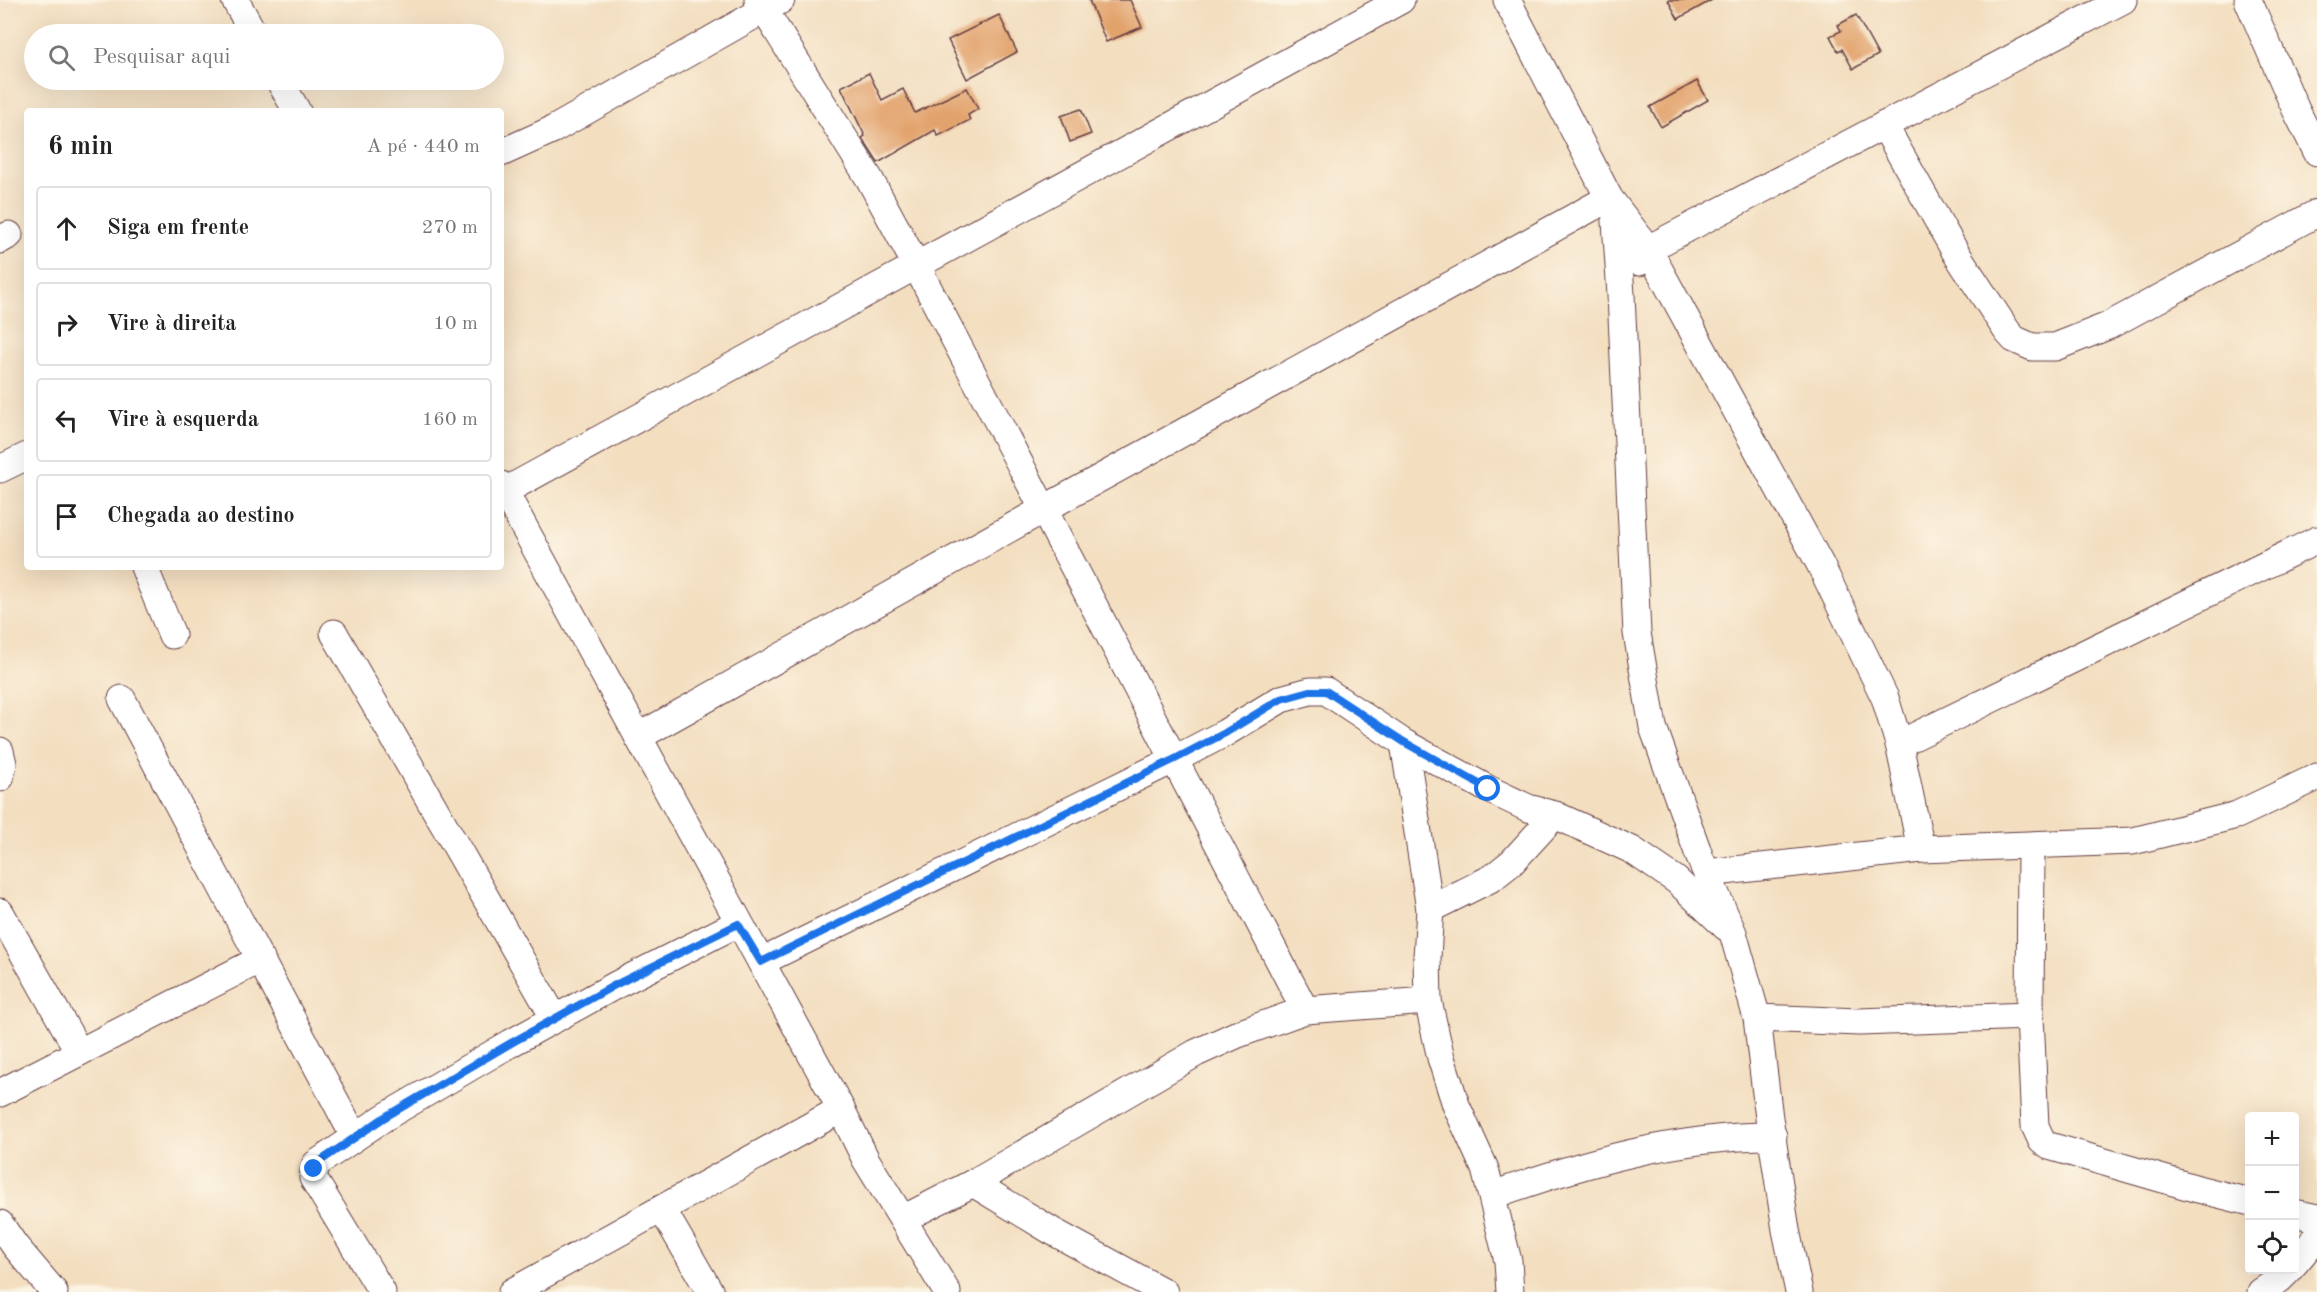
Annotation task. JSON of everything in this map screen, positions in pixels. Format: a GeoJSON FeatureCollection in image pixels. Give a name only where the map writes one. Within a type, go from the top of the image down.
{"type":"FeatureCollection","features":[{"type":"Feature","properties":{"kind":"street"},"geometry":{"type":"LineString","coordinates":[[235,0],[248,24]]}},
{"type":"Feature","properties":{"kind":"street"},"geometry":{"type":"LineString","coordinates":[[504,487],[1401,0]]}},
{"type":"Feature","properties":{"kind":"street"},"geometry":{"type":"LineString","coordinates":[[1507,0],[1612,202],[1648,249],[1820,564],[1885,698],[1899,744],[1921,849]]}},
{"type":"Feature","properties":{"kind":"street"},"geometry":{"type":"LineString","coordinates":[[1621,295],[1648,249],[2123,0]]}},
{"type":"Feature","properties":{"kind":"street"},"geometry":{"type":"LineString","coordinates":[[2248,0],[2307,111],[2317,152]]}},
{"type":"Feature","properties":{"kind":"street"},"geometry":{"type":"LineString","coordinates":[[504,152],[554,129],[767,3],[781,35],[818,99],[869,178],[916,265],[1305,1010]]}},
{"type":"Feature","properties":{"kind":"street"},"geometry":{"type":"LineString","coordinates":[[285,90],[295,108]]}},
{"type":"Feature","properties":{"kind":"street"},"geometry":{"type":"LineString","coordinates":[[1884,125],[1956,253],[2007,331],[2013,339],[2032,347],[2055,347],[2108,326],[2317,213]]}},
{"type":"Feature","properties":{"kind":"street"},"geometry":{"type":"LineString","coordinates":[[1612,202],[1621,295],[1637,633],[1653,727],[1705,868],[1733,933],[1757,1018],[1786,1230],[1799,1292]]}},
{"type":"Feature","properties":{"kind":"street"},"geometry":{"type":"LineString","coordinates":[[638,737],[1044,509],[1612,202]]}},
{"type":"Feature","properties":{"kind":"street"},"geometry":{"type":"LineString","coordinates":[[0,469],[24,457]]}},
{"type":"Feature","properties":{"kind":"street"},"geometry":{"type":"LineString","coordinates":[[504,490],[738,924],[841,1109],[866,1160],[947,1292]]}},
{"type":"Feature","properties":{"kind":"street"},"geometry":{"type":"LineString","coordinates":[[1899,744],[2317,540]]}},
{"type":"Feature","properties":{"kind":"street"},"geometry":{"type":"LineString","coordinates":[[145,570],[172,635]]}},
{"type":"Feature","properties":{"kind":"street"},"geometry":{"type":"LineString","coordinates":[[334,633],[555,1019]]}},
{"type":"Feature","properties":{"kind":"street"},"geometry":{"type":"LineString","coordinates":[[761,962],[1175,759],[1225,733],[1281,699],[1310,691],[1326,691],[1404,742],[1528,808],[1555,815],[1632,850],[1676,880],[1733,933]]}},
{"type":"Feature","properties":{"kind":"street"},"geometry":{"type":"LineString","coordinates":[[122,699],[354,1136]]}},
{"type":"Feature","properties":{"kind":"street"},"geometry":{"type":"LineString","coordinates":[[1404,742],[1430,909],[1427,957],[1428,1001],[1441,1058],[1456,1105],[1485,1169],[1493,1196],[1508,1261],[1510,1292]]}},
{"type":"Feature","properties":{"kind":"street"},"geometry":{"type":"LineString","coordinates":[[0,751],[3,764],[0,778]]}},
{"type":"Feature","properties":{"kind":"street"},"geometry":{"type":"LineString","coordinates":[[1676,880],[1705,868],[1921,849],[2133,841],[2237,814],[2317,777]]}},
{"type":"Feature","properties":{"kind":"street"},"geometry":{"type":"LineString","coordinates":[[1430,909],[1492,878],[1512,862],[1555,815]]}},
{"type":"Feature","properties":{"kind":"street"},"geometry":{"type":"LineString","coordinates":[[2031,846],[2030,1016],[2035,1126],[2042,1141],[2049,1146],[2072,1153],[2245,1201]]}},
{"type":"Feature","properties":{"kind":"street"},"geometry":{"type":"LineString","coordinates":[[0,912],[80,1052]]}},
{"type":"Feature","properties":{"kind":"street"},"geometry":{"type":"LineString","coordinates":[[382,1292],[313,1178],[316,1164],[354,1136],[511,1043],[615,985],[738,924]]}},
{"type":"Feature","properties":{"kind":"street"},"geometry":{"type":"LineString","coordinates":[[0,1092],[261,960]]}},
{"type":"Feature","properties":{"kind":"street"},"geometry":{"type":"LineString","coordinates":[[903,1219],[973,1183],[1196,1053],[1238,1034],[1305,1010],[1428,1001]]}},
{"type":"Feature","properties":{"kind":"street"},"geometry":{"type":"LineString","coordinates":[[1757,1018],[1859,1022],[2030,1016]]}},
{"type":"Feature","properties":{"kind":"street"},"geometry":{"type":"LineString","coordinates":[[512,1292],[841,1109]]}},
{"type":"Feature","properties":{"kind":"street"},"geometry":{"type":"LineString","coordinates":[[1493,1196],[1550,1175],[1615,1156],[1743,1136],[1773,1136]]}},
{"type":"Feature","properties":{"kind":"street"},"geometry":{"type":"LineString","coordinates":[[973,1183],[1052,1231],[1164,1292]]}},
{"type":"Feature","properties":{"kind":"street"},"geometry":{"type":"LineString","coordinates":[[662,1209],[710,1292]]}},
{"type":"Feature","properties":{"kind":"street"},"geometry":{"type":"LineString","coordinates":[[2299,1214],[2317,1218]]}},
{"type":"Feature","properties":{"kind":"street"},"geometry":{"type":"LineString","coordinates":[[0,1224],[46,1290]]}},
{"type":"Feature","properties":{"kind":"street"},"geometry":{"type":"LineString","coordinates":[[2299,1259],[2317,1237]]}},
{"type":"Feature","properties":{"kind":"street"},"geometry":{"type":"LineString","coordinates":[[2261,1292],[2284,1274]]}},
{"type":"Feature","properties":{"kind":"building"},"geometry":{"type":"Polygon","coordinates":[[[1089,0],[1130,0],[1142,27],[1106,42],[1089,0]]]}},
{"type":"Feature","properties":{"kind":"building"},"geometry":{"type":"Polygon","coordinates":[[[1668,0],[1712,0],[1678,19],[1668,0]]]}},
{"type":"Feature","properties":{"kind":"building"},"geometry":{"type":"Polygon","coordinates":[[[999,15],[1017,52],[967,79],[948,40],[999,15]]]}},
{"type":"Feature","properties":{"kind":"building"},"geometry":{"type":"Polygon","coordinates":[[[1856,15],[1878,55],[1853,69],[1842,49],[1838,51],[1830,36],[1841,31],[1838,25],[1856,15]]]}},
{"type":"Feature","properties":{"kind":"building"},"geometry":{"type":"Polygon","coordinates":[[[869,73],[882,100],[903,89],[915,113],[967,88],[978,109],[968,115],[970,120],[938,136],[935,130],[878,163],[862,138],[865,136],[841,87],[869,73]]]}},
{"type":"Feature","properties":{"kind":"building"},"geometry":{"type":"Polygon","coordinates":[[[1697,81],[1708,100],[1661,127],[1650,107],[1697,81]]]}},
{"type":"Feature","properties":{"kind":"building"},"geometry":{"type":"Polygon","coordinates":[[[1081,109],[1091,134],[1070,142],[1061,116],[1081,109]]]}},
{"type":"Feature","properties":{"kind":"route"},"geometry":{"type":"LineString","coordinates":[[314,1169],[316,1164],[354,1136],[511,1043],[615,985],[738,924],[761,962],[1175,759],[1225,733],[1281,699],[1310,691],[1326,691],[1404,742],[1488,789]]}}]}
